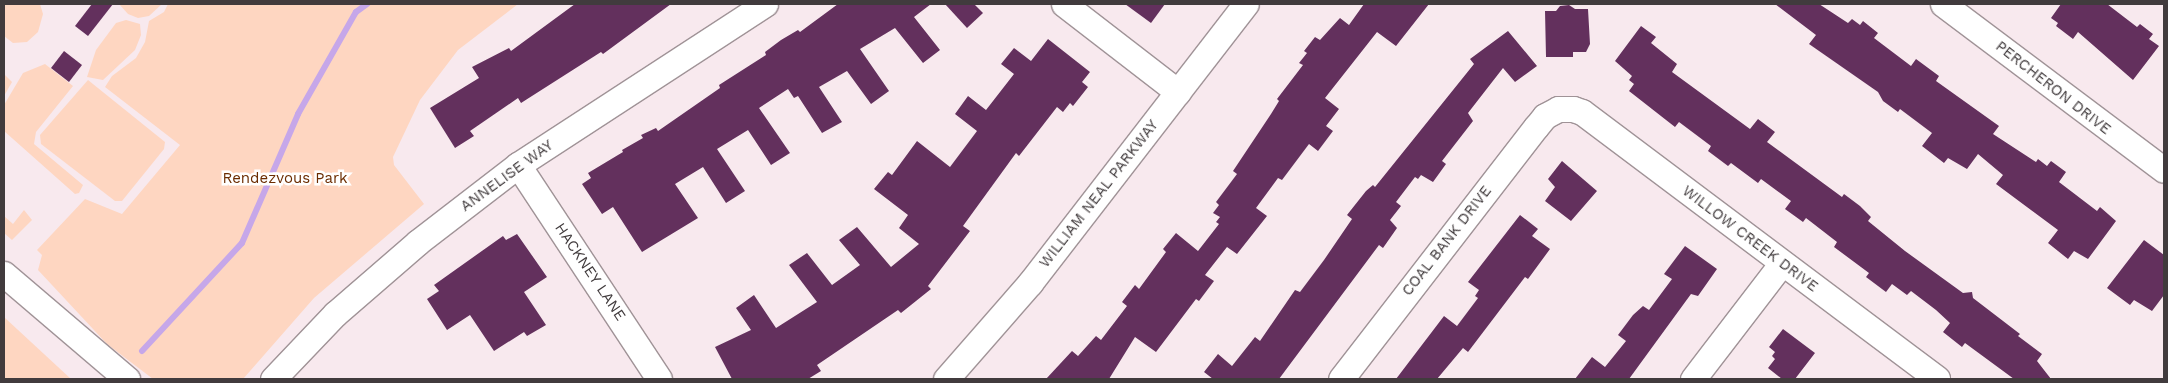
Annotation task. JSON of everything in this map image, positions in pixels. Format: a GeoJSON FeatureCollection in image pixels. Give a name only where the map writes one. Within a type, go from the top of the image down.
{"type":"FeatureCollection","features":[{"type":"Feature","properties":{"kind":"street","name":"ANNELISE WAY"},"geometry":{"type":"LineString","coordinates":[[273,379],[335,314],[410,248],[518,165],[765,4]]}},
{"type":"Feature","properties":{"kind":"street"},"geometry":{"type":"LineString","coordinates":[[1064,4],[1178,92]]}},
{"type":"Feature","properties":{"kind":"street","name":"WILLIAM NEAL PARKWAY"},"geometry":{"type":"LineString","coordinates":[[946,379],[1030,283],[1246,4]]}},
{"type":"Feature","properties":{"kind":"street","name":"PERCHERON DRIVE"},"geometry":{"type":"LineString","coordinates":[[1943,4],[2164,170]]}},
{"type":"Feature","properties":{"kind":"street","name":"WILLOW CREEK DRIVE"},"geometry":{"type":"LineString","coordinates":[[1558,110],[1582,112],[1937,379]]}},
{"type":"Feature","properties":{"kind":"street","name":"COAL BANK DRIVE"},"geometry":{"type":"LineString","coordinates":[[1340,379],[1536,127],[1545,116],[1558,110]]}},
{"type":"Feature","properties":{"kind":"street","name":"HACKNEY LANE"},"geometry":{"type":"LineString","coordinates":[[518,165],[659,379]]}},
{"type":"Feature","properties":{"kind":"street"},"geometry":{"type":"LineString","coordinates":[[1693,379],[1782,263]]}},
{"type":"Feature","properties":{"kind":"street"},"geometry":{"type":"LineString","coordinates":[[4,274],[127,379]]}},
{"type":"Feature","properties":{"kind":"green space"},"geometry":{"type":"Polygon","coordinates":[[[4,4],[40,4],[43,14],[38,32],[27,42],[13,43],[4,36],[4,4]]]}},
{"type":"Feature","properties":{"kind":"green space"},"geometry":{"type":"Polygon","coordinates":[[[119,4],[162,4],[149,16],[138,18],[128,14],[119,4]]]}},
{"type":"Feature","properties":{"kind":"green space","name":"Rendezvous Park"},"geometry":{"type":"Polygon","coordinates":[[[168,4],[518,4],[458,50],[420,100],[393,157],[394,165],[424,204],[314,298],[243,379],[153,379],[107,344],[38,270],[42,255],[37,250],[85,199],[122,214],[180,145],[105,87],[112,76],[136,58],[145,42],[149,21],[164,12],[168,4]]]}},
{"type":"Feature","properties":{"kind":"green space"},"geometry":{"type":"Polygon","coordinates":[[[126,20],[140,24],[141,35],[135,50],[103,80],[87,77],[96,50],[116,23],[126,20]]]}},
{"type":"Feature","properties":{"kind":"green space"},"geometry":{"type":"Polygon","coordinates":[[[45,64],[73,86],[36,132],[34,144],[83,185],[79,193],[75,194],[4,131],[4,105],[23,73],[45,64]]]}},
{"type":"Feature","properties":{"kind":"green space"},"geometry":{"type":"Polygon","coordinates":[[[4,74],[12,82],[4,96],[4,74]]]}},
{"type":"Feature","properties":{"kind":"green space"},"geometry":{"type":"Polygon","coordinates":[[[88,80],[165,142],[164,149],[122,201],[115,201],[41,144],[40,135],[88,80]]]}},
{"type":"Feature","properties":{"kind":"green space"},"geometry":{"type":"Polygon","coordinates":[[[24,210],[32,220],[12,240],[4,233],[4,216],[13,224],[24,210]]]}},
{"type":"Feature","properties":{"kind":"green space"},"geometry":{"type":"Polygon","coordinates":[[[4,317],[71,379],[4,379],[4,317]]]}},
{"type":"Feature","properties":{"kind":"building"},"geometry":{"type":"Polygon","coordinates":[[[92,4],[113,4],[88,36],[75,26],[92,4]]]}},
{"type":"Feature","properties":{"kind":"building"},"geometry":{"type":"Polygon","coordinates":[[[575,4],[671,4],[603,54],[601,52],[521,103],[518,98],[470,131],[474,136],[455,148],[430,108],[479,78],[472,67],[509,48],[511,51],[575,4]]]}},
{"type":"Feature","properties":{"kind":"building"},"geometry":{"type":"Polygon","coordinates":[[[838,4],[931,4],[914,17],[940,50],[923,63],[895,28],[860,49],[889,91],[871,104],[847,71],[819,87],[842,122],[822,133],[798,96],[794,98],[788,89],[759,108],[790,153],[771,165],[748,130],[717,149],[745,191],[726,203],[703,167],[675,184],[698,218],[642,252],[613,207],[602,214],[582,184],[591,178],[588,173],[643,138],[641,135],[656,128],[658,131],[720,88],[719,85],[766,55],[765,52],[781,40],[798,30],[800,32],[838,4]]]}},
{"type":"Feature","properties":{"kind":"building"},"geometry":{"type":"Polygon","coordinates":[[[945,4],[974,4],[983,13],[967,28],[945,4]]]}},
{"type":"Feature","properties":{"kind":"building"},"geometry":{"type":"Polygon","coordinates":[[[1125,4],[1165,4],[1151,23],[1125,4]]]}},
{"type":"Feature","properties":{"kind":"building"},"geometry":{"type":"Polygon","coordinates":[[[1364,4],[1429,4],[1396,46],[1377,32],[1325,98],[1339,109],[1326,126],[1333,131],[1318,151],[1309,144],[1282,180],[1278,178],[1256,208],[1267,216],[1237,254],[1227,247],[1205,275],[1214,281],[1199,301],[1196,299],[1156,352],[1135,337],[1109,379],[1046,379],[1072,351],[1078,356],[1096,336],[1101,340],[1127,306],[1122,302],[1135,285],[1139,289],[1166,252],[1163,249],[1176,233],[1198,251],[1219,224],[1216,222],[1220,217],[1213,213],[1219,205],[1216,202],[1237,174],[1233,171],[1279,101],[1277,99],[1303,65],[1299,63],[1307,53],[1304,51],[1315,37],[1320,40],[1340,18],[1349,25],[1364,4]]]}},
{"type":"Feature","properties":{"kind":"building"},"geometry":{"type":"Polygon","coordinates":[[[1775,4],[1819,4],[1848,23],[1852,19],[1860,25],[1863,21],[1878,33],[1874,38],[1911,66],[1916,59],[1939,76],[1936,81],[1999,126],[1993,134],[2036,162],[2038,159],[2047,166],[2051,161],[2066,172],[2059,182],[2097,211],[2100,207],[2116,221],[2088,259],[2074,251],[2068,259],[2048,243],[2058,230],[1996,184],[2003,175],[1978,154],[1967,169],[1948,158],[1944,163],[1922,146],[1932,133],[1900,109],[1898,112],[1883,101],[1878,92],[1809,44],[1816,35],[1775,4]]]}},
{"type":"Feature","properties":{"kind":"building"},"geometry":{"type":"Polygon","coordinates":[[[2061,4],[2107,4],[2137,27],[2140,24],[2153,34],[2149,39],[2159,46],[2133,80],[2078,32],[2073,39],[2056,26],[2058,23],[2051,18],[2061,4]]]}},
{"type":"Feature","properties":{"kind":"building"},"geometry":{"type":"Polygon","coordinates":[[[1569,5],[1575,9],[1588,9],[1590,44],[1586,52],[1573,52],[1573,57],[1546,57],[1545,11],[1556,11],[1560,6],[1569,5]]]}},
{"type":"Feature","properties":{"kind":"building"},"geometry":{"type":"Polygon","coordinates":[[[1641,26],[1656,37],[1651,43],[1677,64],[1672,72],[1750,129],[1758,119],[1775,132],[1767,142],[1842,197],[1844,194],[1860,206],[1871,217],[1868,221],[1905,251],[1963,293],[1972,292],[1973,298],[2020,334],[2018,336],[2042,354],[2037,361],[2051,379],[2014,379],[1965,343],[1962,347],[1943,332],[1950,323],[1936,310],[1911,291],[1907,295],[1892,284],[1886,292],[1866,277],[1869,273],[1834,247],[1837,242],[1806,218],[1803,222],[1785,209],[1791,201],[1761,179],[1758,183],[1731,163],[1728,166],[1708,151],[1711,146],[1679,122],[1675,127],[1629,91],[1634,84],[1629,80],[1632,76],[1615,61],[1641,26]]]}},
{"type":"Feature","properties":{"kind":"building"},"geometry":{"type":"Polygon","coordinates":[[[1508,31],[1537,66],[1515,82],[1503,68],[1468,113],[1473,121],[1442,161],[1446,164],[1433,182],[1421,175],[1418,179],[1415,177],[1396,202],[1401,206],[1390,220],[1397,228],[1383,248],[1379,245],[1279,379],[1213,379],[1204,372],[1218,354],[1232,366],[1255,337],[1260,341],[1295,290],[1300,292],[1324,260],[1352,219],[1347,215],[1366,191],[1373,185],[1375,187],[1474,64],[1470,59],[1508,31]]]}},
{"type":"Feature","properties":{"kind":"building"},"geometry":{"type":"Polygon","coordinates":[[[1048,39],[1090,72],[1082,82],[1088,87],[1073,106],[1070,103],[1063,112],[1057,107],[1019,156],[1016,153],[963,226],[970,231],[928,286],[931,289],[901,313],[898,310],[817,365],[821,371],[808,379],[732,379],[715,347],[751,330],[736,308],[754,295],[776,328],[817,302],[789,265],[807,253],[832,285],[860,265],[839,240],[857,227],[891,267],[919,244],[899,228],[908,215],[874,189],[888,172],[892,175],[917,141],[950,167],[977,131],[955,114],[968,96],[986,110],[1014,74],[1001,64],[1014,48],[1031,61],[1048,39]]]}},
{"type":"Feature","properties":{"kind":"building"},"geometry":{"type":"Polygon","coordinates":[[[64,51],[82,65],[69,82],[51,68],[64,51]]]}},
{"type":"Feature","properties":{"kind":"building"},"geometry":{"type":"Polygon","coordinates":[[[1562,161],[1597,191],[1571,221],[1545,201],[1555,187],[1548,179],[1562,161]]]}},
{"type":"Feature","properties":{"kind":"building"},"geometry":{"type":"Polygon","coordinates":[[[1520,215],[1538,229],[1532,236],[1550,249],[1528,279],[1525,277],[1468,352],[1463,348],[1437,379],[1396,379],[1444,316],[1457,326],[1478,298],[1475,296],[1479,290],[1468,282],[1520,215]]]}},
{"type":"Feature","properties":{"kind":"building"},"geometry":{"type":"Polygon","coordinates":[[[517,234],[547,277],[524,292],[546,325],[527,336],[524,332],[494,351],[470,315],[447,330],[427,299],[439,291],[434,285],[503,236],[506,240],[517,234]]]}},
{"type":"Feature","properties":{"kind":"building"},"geometry":{"type":"Polygon","coordinates":[[[2144,240],[2164,255],[2164,295],[2152,311],[2134,300],[2130,305],[2107,288],[2144,240]]]}},
{"type":"Feature","properties":{"kind":"building"},"geometry":{"type":"Polygon","coordinates":[[[1685,246],[1717,269],[1698,296],[1691,294],[1629,379],[1575,379],[1592,357],[1605,367],[1626,341],[1618,335],[1633,315],[1643,306],[1649,310],[1672,279],[1664,274],[1685,246]]]}},
{"type":"Feature","properties":{"kind":"building"},"geometry":{"type":"Polygon","coordinates":[[[1783,329],[1815,353],[1795,379],[1782,379],[1768,368],[1775,359],[1772,356],[1775,352],[1769,347],[1783,329]]]}},
{"type":"Feature","properties":{"kind":"waterway"},"geometry":{"type":"LineString","coordinates":[[142,351],[242,243],[298,114],[356,12],[367,4]]}}]}
